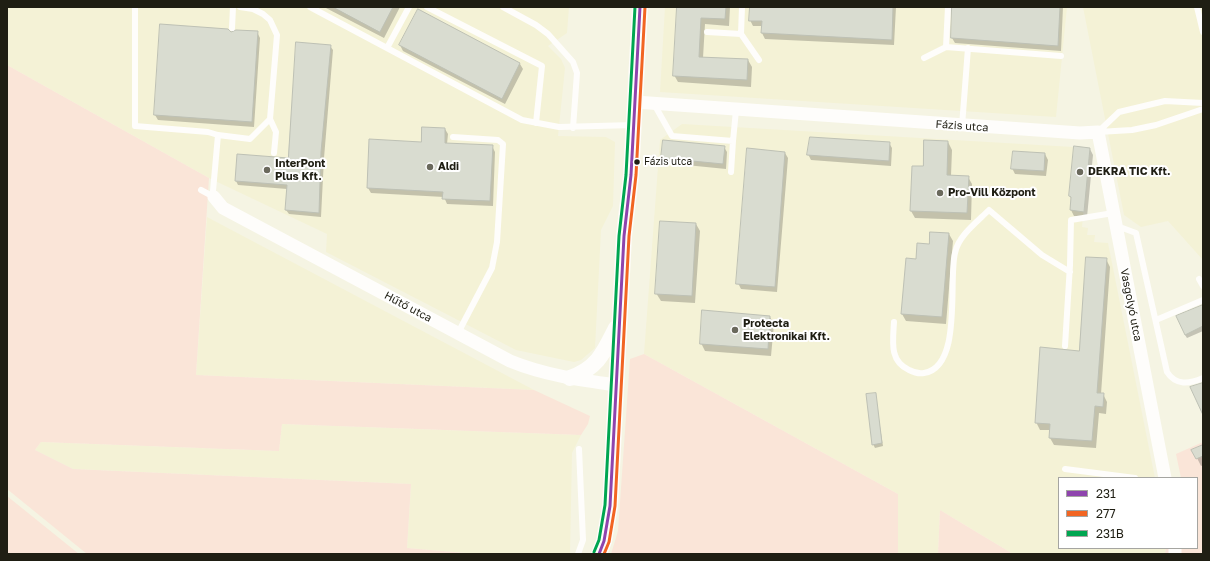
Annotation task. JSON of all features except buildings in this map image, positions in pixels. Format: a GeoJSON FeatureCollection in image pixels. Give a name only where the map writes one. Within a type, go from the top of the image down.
{"type":"FeatureCollection","features":[{"type":"Feature","properties":{"kind":"street"},"geometry":{"type":"LineString","coordinates":[[599,554],[604,541],[610,506],[619,321],[634,125],[640,7]]}},
{"type":"Feature","properties":{"kind":"street","name":"Fázis utca"},"geometry":{"type":"LineString","coordinates":[[635,102],[962,126],[1080,133],[1098,132]]}},
{"type":"Feature","properties":{"kind":"street","name":"Vasgolyó utca"},"geometry":{"type":"LineString","coordinates":[[1098,132],[1164,477]]}},
{"type":"Feature","properties":{"kind":"street","name":"Hűtő utca"},"geometry":{"type":"LineString","coordinates":[[214,197],[223,208],[510,361],[539,371],[570,378],[616,385]]}},
{"type":"Feature","properties":{"kind":"street"},"geometry":{"type":"LineString","coordinates":[[570,378],[588,370],[603,355],[619,321]]}},
{"type":"Feature","properties":{"kind":"lane"},"geometry":{"type":"LineString","coordinates":[[135,7],[135,126],[208,132],[218,135],[250,139],[270,119]]}},
{"type":"Feature","properties":{"kind":"lane"},"geometry":{"type":"LineString","coordinates":[[232,28],[233,7]]}},
{"type":"Feature","properties":{"kind":"lane"},"geometry":{"type":"LineString","coordinates":[[240,7],[253,9],[263,14],[270,20],[277,35],[270,119],[276,132],[274,153]]}},
{"type":"Feature","properties":{"kind":"lane"},"geometry":{"type":"LineString","coordinates":[[310,7],[522,120],[573,128],[634,125]]}},
{"type":"Feature","properties":{"kind":"lane"},"geometry":{"type":"LineString","coordinates":[[387,48],[409,7]]}},
{"type":"Feature","properties":{"kind":"lane"},"geometry":{"type":"LineString","coordinates":[[427,7],[542,66],[536,123]]}},
{"type":"Feature","properties":{"kind":"lane"},"geometry":{"type":"LineString","coordinates":[[503,7],[536,25],[548,34],[573,62],[577,73],[573,128]]}},
{"type":"Feature","properties":{"kind":"lane"},"geometry":{"type":"LineString","coordinates":[[742,7],[741,34],[759,60]]}},
{"type":"Feature","properties":{"kind":"lane"},"geometry":{"type":"LineString","coordinates":[[946,46],[948,7]]}},
{"type":"Feature","properties":{"kind":"lane"},"geometry":{"type":"LineString","coordinates":[[1198,7],[1203,32]]}},
{"type":"Feature","properties":{"kind":"lane"},"geometry":{"type":"LineString","coordinates":[[707,32],[741,34]]}},
{"type":"Feature","properties":{"kind":"lane"},"geometry":{"type":"LineString","coordinates":[[924,58],[946,46],[1061,56]]}},
{"type":"Feature","properties":{"kind":"lane"},"geometry":{"type":"LineString","coordinates":[[962,126],[968,48]]}},
{"type":"Feature","properties":{"kind":"lane"},"geometry":{"type":"LineString","coordinates":[[1098,132],[1119,112],[1165,101],[1203,103]]}},
{"type":"Feature","properties":{"kind":"lane"},"geometry":{"type":"LineString","coordinates":[[654,104],[672,136],[733,141]]}},
{"type":"Feature","properties":{"kind":"lane"},"geometry":{"type":"LineString","coordinates":[[1098,132],[1132,130],[1156,125],[1203,109]]}},
{"type":"Feature","properties":{"kind":"lane"},"geometry":{"type":"LineString","coordinates":[[731,172],[736,110]]}},
{"type":"Feature","properties":{"kind":"lane"},"geometry":{"type":"LineString","coordinates":[[214,197],[213,191],[218,135]]}},
{"type":"Feature","properties":{"kind":"lane"},"geometry":{"type":"LineString","coordinates":[[453,137],[498,140],[503,144],[497,242],[492,268],[458,333]]}},
{"type":"Feature","properties":{"kind":"lane"},"geometry":{"type":"LineString","coordinates":[[201,190],[214,197]]}},
{"type":"Feature","properties":{"kind":"lane"},"geometry":{"type":"LineString","coordinates":[[894,322],[893,352],[896,360],[903,367],[912,372],[923,373],[932,370],[940,363],[948,346],[952,319],[955,253],[962,239],[988,210],[1042,255],[1070,272]]}},
{"type":"Feature","properties":{"kind":"lane"},"geometry":{"type":"LineString","coordinates":[[1065,346],[1070,272],[1071,220],[1114,219],[1136,233],[1167,372],[1176,382],[1186,384],[1203,378]]}},
{"type":"Feature","properties":{"kind":"lane"},"geometry":{"type":"LineString","coordinates":[[1199,279],[1203,286]]}},
{"type":"Feature","properties":{"kind":"lane"},"geometry":{"type":"LineString","coordinates":[[1156,320],[1203,300]]}},
{"type":"Feature","properties":{"kind":"lane"},"geometry":{"type":"LineString","coordinates":[[578,554],[583,540],[579,449]]}},
{"type":"Feature","properties":{"kind":"lane"},"geometry":{"type":"LineString","coordinates":[[1066,469],[1127,477]]}},
{"type":"Feature","properties":{"kind":"shaded area"},"geometry":{"type":"Polygon","coordinates":[[[7,7],[569,7],[567,33],[548,46],[561,59],[565,68],[558,136],[606,137],[615,142],[613,206],[601,230],[595,348],[581,360],[574,362],[516,350],[326,252],[327,234],[209,178],[7,65],[7,7]]]}},
{"type":"Feature","properties":{"kind":"shaded area"},"geometry":{"type":"Polygon","coordinates":[[[665,7],[1067,7],[1056,117],[660,92],[665,7]]]}},
{"type":"Feature","properties":{"kind":"shaded area"},"geometry":{"type":"Polygon","coordinates":[[[1083,7],[1203,7],[1203,260],[1168,221],[1141,227],[1124,215],[1083,7]]]}},
{"type":"Feature","properties":{"kind":"shaded area"},"geometry":{"type":"Polygon","coordinates":[[[7,65],[209,178],[196,375],[534,390],[590,416],[588,424],[581,435],[282,424],[279,451],[41,442],[35,450],[73,469],[411,484],[407,548],[477,554],[87,554],[7,489],[7,65]]]}},
{"type":"Feature","properties":{"kind":"shaded area"},"geometry":{"type":"Polygon","coordinates":[[[682,124],[1090,148],[1082,227],[1088,228],[1087,235],[1095,235],[1094,242],[1108,243],[1155,477],[1058,477],[1058,549],[1166,549],[1165,554],[1013,554],[940,510],[938,554],[898,554],[898,494],[644,354],[660,140],[682,124]]]}},
{"type":"Feature","properties":{"kind":"shaded area"},"geometry":{"type":"Polygon","coordinates":[[[207,217],[534,390],[196,375],[207,217]]]}},
{"type":"Feature","properties":{"kind":"shaded area"},"geometry":{"type":"Polygon","coordinates":[[[644,354],[898,494],[898,554],[611,554],[618,531],[630,359],[644,354]]]}},
{"type":"Feature","properties":{"kind":"shaded area"},"geometry":{"type":"Polygon","coordinates":[[[282,424],[581,435],[572,453],[570,554],[477,554],[407,548],[411,484],[73,469],[35,450],[41,442],[279,451],[282,424]]]}},
{"type":"Feature","properties":{"kind":"shaded area"},"geometry":{"type":"Polygon","coordinates":[[[1203,442],[1203,554],[1165,554],[1166,549],[1198,549],[1198,477],[1181,477],[1176,454],[1203,442]]]}},
{"type":"Feature","properties":{"kind":"shaded area"},"geometry":{"type":"Polygon","coordinates":[[[7,496],[79,554],[7,554],[7,496]]]}},
{"type":"Feature","properties":{"kind":"shaded area"},"geometry":{"type":"Polygon","coordinates":[[[940,510],[1013,554],[938,554],[940,510]]]}},
{"type":"Feature","properties":{"kind":"transit line","name":"231B"},"geometry":{"type":"LineString","coordinates":[[594,552],[599,540],[605,505],[619,236],[626,175],[635,7]]}},
{"type":"Feature","properties":{"kind":"transit line","name":"231"},"geometry":{"type":"LineString","coordinates":[[599,554],[604,541],[610,506],[624,236],[631,175],[640,7]]}},
{"type":"Feature","properties":{"kind":"transit line","name":"277"},"geometry":{"type":"LineString","coordinates":[[604,554],[609,542],[615,506],[629,236],[636,175],[645,7]]}},
{"type":"Feature","properties":{"kind":"place","name":"Fázis utca"},"geometry":{"type":"Point","coordinates":[637,162]}},
{"type":"Feature","properties":{"kind":"place","name":"Aldi"},"geometry":{"type":"Point","coordinates":[430,167]}},
{"type":"Feature","properties":{"kind":"place","name":"InterPont Plus Kft."},"geometry":{"type":"Point","coordinates":[267,170]}},
{"type":"Feature","properties":{"kind":"place","name":"DEKRA TIC Kft."},"geometry":{"type":"Point","coordinates":[1080,172]}},
{"type":"Feature","properties":{"kind":"place","name":"Pro-Vill Központ"},"geometry":{"type":"Point","coordinates":[940,193]}},
{"type":"Feature","properties":{"kind":"place","name":"Protecta Elektronikai Kft."},"geometry":{"type":"Point","coordinates":[735,330]}}]}
